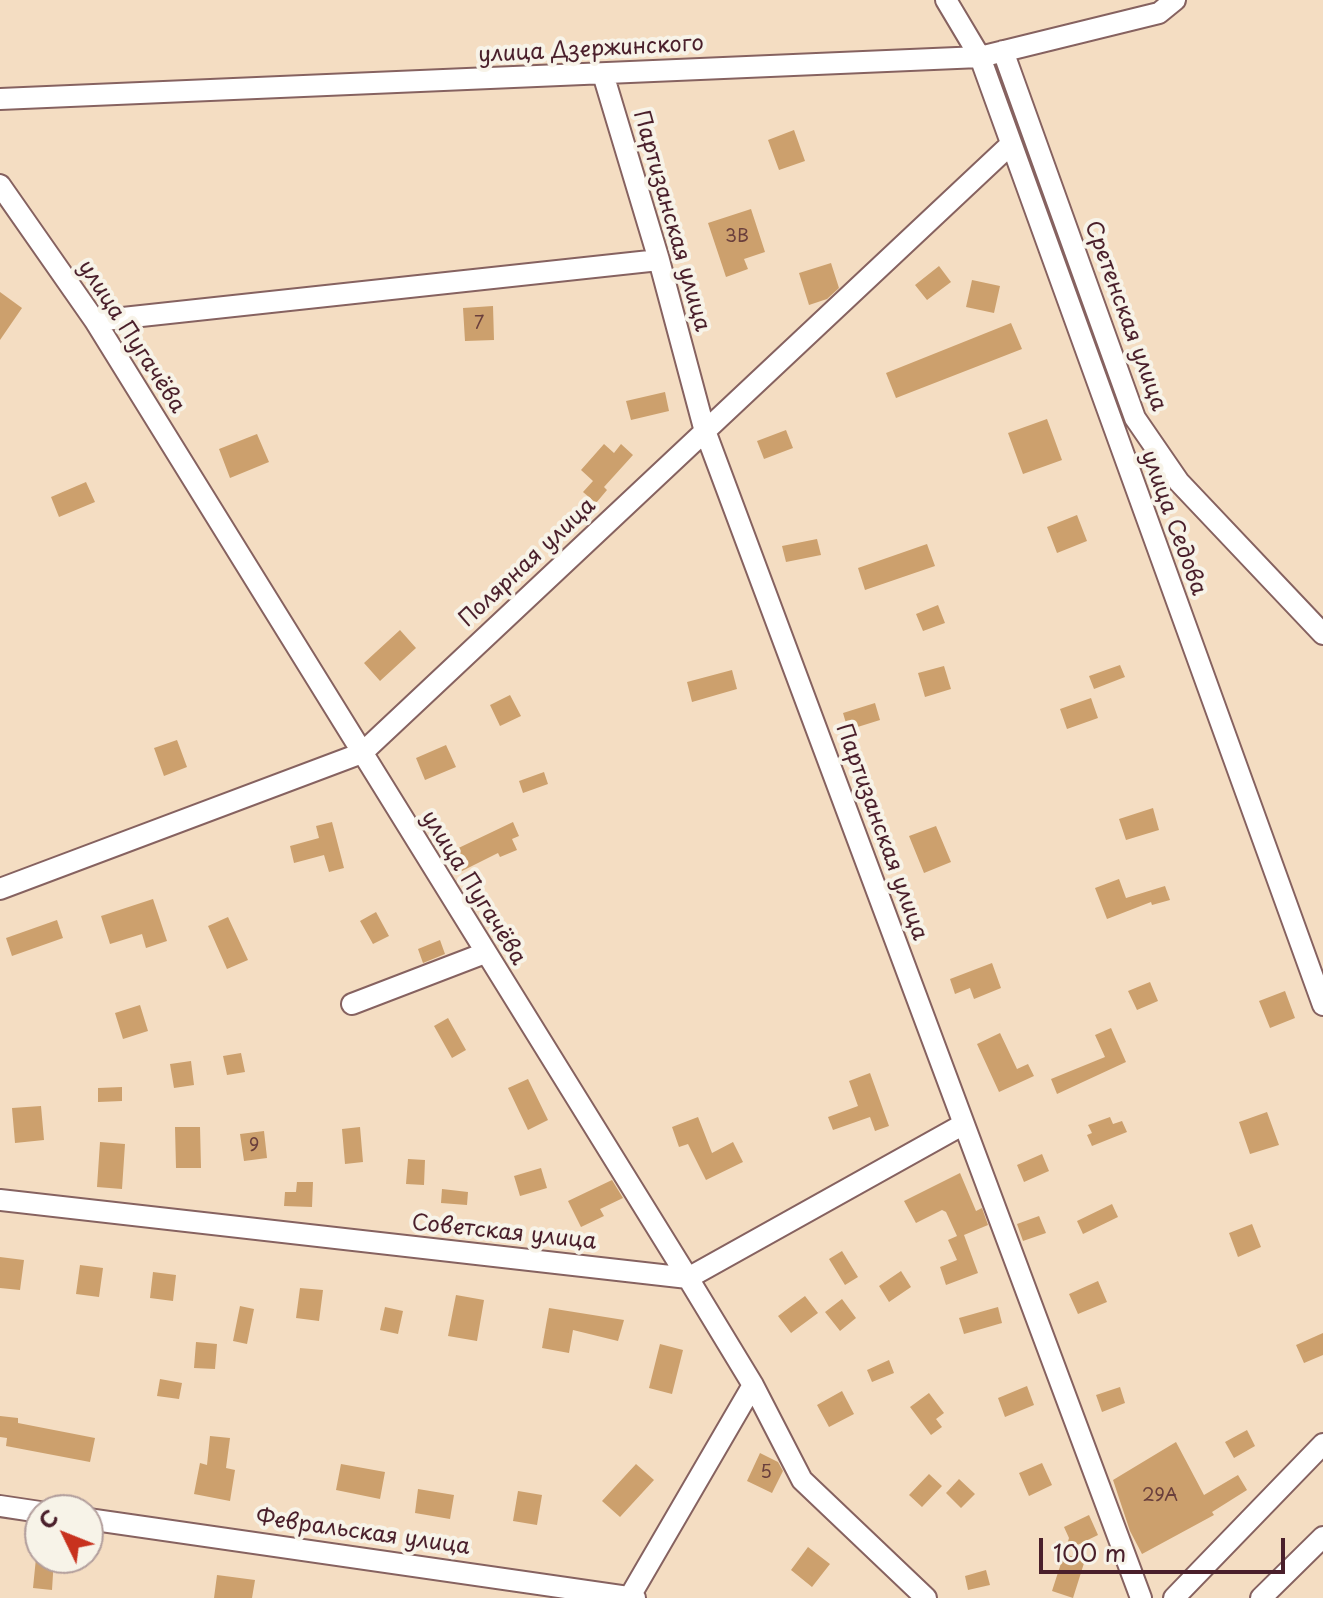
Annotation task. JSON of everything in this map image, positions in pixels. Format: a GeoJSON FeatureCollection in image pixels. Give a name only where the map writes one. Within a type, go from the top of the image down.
{"type":"FeatureCollection","features":[{"type":"Feature","properties":{"kind":"street","name":"улица Седова"},"geometry":{"type":"LineString","coordinates":[[946,0],[980,57],[1323,1005]]}},
{"type":"Feature","properties":{"kind":"street","name":"улица Дзержинского"},"geometry":{"type":"LineString","coordinates":[[0,99],[980,57],[1159,13],[1175,0]]}},
{"type":"Feature","properties":{"kind":"street","name":"Сретенская улица"},"geometry":{"type":"LineString","coordinates":[[1003,51],[1135,418],[1179,482],[1323,634]]}},
{"type":"Feature","properties":{"kind":"street","name":"Партизанская улица"},"geometry":{"type":"LineString","coordinates":[[603,74],[659,260],[704,428],[1141,1598]]}},
{"type":"Feature","properties":{"kind":"street","name":"Полярная улица"},"geometry":{"type":"LineString","coordinates":[[0,889],[362,753],[704,428],[1010,145]]}},
{"type":"Feature","properties":{"kind":"street","name":"улица Пугачёва"},"geometry":{"type":"LineString","coordinates":[[0,185],[95,321],[688,1278],[753,1385],[802,1480],[926,1598]]}},
{"type":"Feature","properties":{"kind":"street"},"geometry":{"type":"LineString","coordinates":[[95,321],[659,260]]}},
{"type":"Feature","properties":{"kind":"street"},"geometry":{"type":"LineString","coordinates":[[352,1004],[485,953]]}},
{"type":"Feature","properties":{"kind":"street"},"geometry":{"type":"LineString","coordinates":[[688,1278],[964,1124]]}},
{"type":"Feature","properties":{"kind":"street","name":"Советская улица"},"geometry":{"type":"LineString","coordinates":[[0,1200],[688,1278]]}},
{"type":"Feature","properties":{"kind":"street"},"geometry":{"type":"LineString","coordinates":[[632,1597],[753,1385]]}},
{"type":"Feature","properties":{"kind":"street"},"geometry":{"type":"LineString","coordinates":[[1174,1598],[1323,1444]]}},
{"type":"Feature","properties":{"kind":"street"},"geometry":{"type":"LineString","coordinates":[[0,1506],[24,1510]]}},
{"type":"Feature","properties":{"kind":"street","name":"Февральская улица"},"geometry":{"type":"LineString","coordinates":[[104,1521],[632,1597]]}},
{"type":"Feature","properties":{"kind":"street"},"geometry":{"type":"LineString","coordinates":[[1261,1598],[1323,1537]]}},
{"type":"Feature","properties":{"kind":"building"},"geometry":{"type":"Polygon","coordinates":[[[794,130],[805,161],[779,170],[768,140],[794,130]]]}},
{"type":"Feature","properties":{"kind":"building"},"geometry":{"type":"Polygon","coordinates":[[[751,209],[765,252],[744,259],[748,269],[726,277],[708,223],[751,209]]]}},
{"type":"Feature","properties":{"kind":"building"},"geometry":{"type":"Polygon","coordinates":[[[831,263],[839,288],[827,299],[809,305],[799,273],[831,263]]]}},
{"type":"Feature","properties":{"kind":"building"},"geometry":{"type":"Polygon","coordinates":[[[939,266],[951,282],[927,300],[915,285],[939,266]]]}},
{"type":"Feature","properties":{"kind":"building"},"geometry":{"type":"Polygon","coordinates":[[[972,280],[1000,286],[994,313],[966,307],[972,280]]]}},
{"type":"Feature","properties":{"kind":"building"},"geometry":{"type":"Polygon","coordinates":[[[0,292],[22,308],[0,340],[0,292]]]}},
{"type":"Feature","properties":{"kind":"building"},"geometry":{"type":"Polygon","coordinates":[[[493,306],[494,340],[465,341],[463,308],[493,306]]]}},
{"type":"Feature","properties":{"kind":"building"},"geometry":{"type":"Polygon","coordinates":[[[1011,323],[1022,349],[896,398],[886,373],[1011,323]]]}},
{"type":"Feature","properties":{"kind":"building"},"geometry":{"type":"Polygon","coordinates":[[[665,392],[669,411],[631,420],[626,401],[665,392]]]}},
{"type":"Feature","properties":{"kind":"building"},"geometry":{"type":"Polygon","coordinates":[[[1047,419],[1062,460],[1023,474],[1008,433],[1047,419]]]}},
{"type":"Feature","properties":{"kind":"building"},"geometry":{"type":"Polygon","coordinates":[[[786,430],[793,448],[764,459],[757,441],[786,430]]]}},
{"type":"Feature","properties":{"kind":"building"},"geometry":{"type":"Polygon","coordinates":[[[257,434],[269,462],[230,478],[219,449],[257,434]]]}},
{"type":"Feature","properties":{"kind":"building"},"geometry":{"type":"Polygon","coordinates":[[[604,444],[614,453],[621,444],[633,455],[604,487],[607,490],[596,503],[583,492],[593,481],[581,470],[604,444]]]}},
{"type":"Feature","properties":{"kind":"building"},"geometry":{"type":"Polygon","coordinates":[[[86,482],[95,502],[59,517],[51,497],[86,482]]]}},
{"type":"Feature","properties":{"kind":"building"},"geometry":{"type":"Polygon","coordinates":[[[1077,515],[1087,541],[1057,553],[1047,527],[1077,515]]]}},
{"type":"Feature","properties":{"kind":"building"},"geometry":{"type":"Polygon","coordinates":[[[817,539],[821,555],[786,562],[782,546],[817,539]]]}},
{"type":"Feature","properties":{"kind":"building"},"geometry":{"type":"Polygon","coordinates":[[[927,544],[935,566],[865,590],[858,568],[927,544]]]}},
{"type":"Feature","properties":{"kind":"building"},"geometry":{"type":"Polygon","coordinates":[[[938,605],[945,623],[923,631],[916,614],[938,605]]]}},
{"type":"Feature","properties":{"kind":"building"},"geometry":{"type":"Polygon","coordinates":[[[400,630],[416,648],[380,681],[364,663],[400,630]]]}},
{"type":"Feature","properties":{"kind":"building"},"geometry":{"type":"Polygon","coordinates":[[[1120,665],[1125,677],[1094,689],[1089,676],[1120,665]]]}},
{"type":"Feature","properties":{"kind":"building"},"geometry":{"type":"Polygon","coordinates":[[[944,666],[951,689],[925,697],[918,673],[944,666]]]}},
{"type":"Feature","properties":{"kind":"building"},"geometry":{"type":"Polygon","coordinates":[[[732,670],[737,689],[692,702],[687,682],[732,670]]]}},
{"type":"Feature","properties":{"kind":"building"},"geometry":{"type":"Polygon","coordinates":[[[510,695],[521,716],[500,726],[490,705],[510,695]]]}},
{"type":"Feature","properties":{"kind":"building"},"geometry":{"type":"Polygon","coordinates":[[[1091,698],[1098,718],[1067,729],[1060,709],[1091,698]]]}},
{"type":"Feature","properties":{"kind":"building"},"geometry":{"type":"Polygon","coordinates":[[[875,703],[880,720],[848,730],[843,713],[875,703]]]}},
{"type":"Feature","properties":{"kind":"building"},"geometry":{"type":"Polygon","coordinates":[[[177,740],[187,767],[164,776],[154,748],[177,740]]]}},
{"type":"Feature","properties":{"kind":"building"},"geometry":{"type":"Polygon","coordinates":[[[446,745],[456,767],[425,780],[416,758],[446,745]]]}},
{"type":"Feature","properties":{"kind":"building"},"geometry":{"type":"Polygon","coordinates":[[[544,772],[548,784],[523,793],[519,781],[544,772]]]}},
{"type":"Feature","properties":{"kind":"building"},"geometry":{"type":"Polygon","coordinates":[[[1153,808],[1159,830],[1126,840],[1119,819],[1153,808]]]}},
{"type":"Feature","properties":{"kind":"building"},"geometry":{"type":"Polygon","coordinates":[[[332,822],[344,868],[329,872],[324,855],[294,863],[290,846],[319,838],[316,826],[332,822]]]}},
{"type":"Feature","properties":{"kind":"building"},"geometry":{"type":"Polygon","coordinates":[[[513,822],[519,836],[512,839],[517,850],[500,857],[498,853],[458,873],[448,853],[513,822]]]}},
{"type":"Feature","properties":{"kind":"building"},"geometry":{"type":"Polygon","coordinates":[[[936,826],[951,862],[924,873],[909,836],[936,826]]]}},
{"type":"Feature","properties":{"kind":"building"},"geometry":{"type":"Polygon","coordinates":[[[1119,879],[1126,898],[1165,886],[1170,900],[1152,905],[1151,902],[1107,919],[1095,888],[1119,879]]]}},
{"type":"Feature","properties":{"kind":"building"},"geometry":{"type":"Polygon","coordinates":[[[153,899],[167,941],[146,948],[142,934],[110,944],[101,916],[153,899]]]}},
{"type":"Feature","properties":{"kind":"building"},"geometry":{"type":"Polygon","coordinates":[[[376,912],[389,936],[373,944],[360,921],[376,912]]]}},
{"type":"Feature","properties":{"kind":"building"},"geometry":{"type":"Polygon","coordinates":[[[228,917],[248,960],[227,969],[208,926],[228,917]]]}},
{"type":"Feature","properties":{"kind":"building"},"geometry":{"type":"Polygon","coordinates":[[[57,920],[63,938],[12,956],[6,938],[57,920]]]}},
{"type":"Feature","properties":{"kind":"building"},"geometry":{"type":"Polygon","coordinates":[[[440,940],[445,954],[423,963],[418,949],[440,940]]]}},
{"type":"Feature","properties":{"kind":"building"},"geometry":{"type":"Polygon","coordinates":[[[992,963],[1001,988],[974,999],[970,988],[955,994],[950,979],[992,963]]]}},
{"type":"Feature","properties":{"kind":"building"},"geometry":{"type":"Polygon","coordinates":[[[1150,982],[1158,1001],[1137,1010],[1128,991],[1150,982]]]}},
{"type":"Feature","properties":{"kind":"building"},"geometry":{"type":"Polygon","coordinates":[[[1285,991],[1295,1018],[1270,1028],[1259,1001],[1285,991]]]}},
{"type":"Feature","properties":{"kind":"building"},"geometry":{"type":"Polygon","coordinates":[[[140,1005],[148,1031],[123,1039],[115,1013],[140,1005]]]}},
{"type":"Feature","properties":{"kind":"building"},"geometry":{"type":"Polygon","coordinates":[[[448,1018],[466,1050],[452,1058],[434,1026],[448,1018]]]}},
{"type":"Feature","properties":{"kind":"building"},"geometry":{"type":"Polygon","coordinates":[[[1111,1028],[1126,1062],[1057,1094],[1051,1079],[1105,1057],[1095,1035],[1111,1028]]]}},
{"type":"Feature","properties":{"kind":"building"},"geometry":{"type":"Polygon","coordinates":[[[1000,1033],[1017,1069],[1028,1064],[1034,1076],[999,1092],[977,1044],[1000,1033]]]}},
{"type":"Feature","properties":{"kind":"building"},"geometry":{"type":"Polygon","coordinates":[[[241,1053],[245,1072],[227,1075],[223,1056],[241,1053]]]}},
{"type":"Feature","properties":{"kind":"building"},"geometry":{"type":"Polygon","coordinates":[[[191,1061],[194,1085],[174,1088],[170,1064],[191,1061]]]}},
{"type":"Feature","properties":{"kind":"building"},"geometry":{"type":"Polygon","coordinates":[[[870,1073],[889,1126],[875,1131],[870,1117],[833,1130],[828,1117],[858,1106],[849,1081],[870,1073]]]}},
{"type":"Feature","properties":{"kind":"building"},"geometry":{"type":"Polygon","coordinates":[[[528,1079],[548,1120],[528,1130],[508,1088],[528,1079]]]}},
{"type":"Feature","properties":{"kind":"building"},"geometry":{"type":"Polygon","coordinates":[[[122,1087],[122,1101],[98,1102],[98,1088],[122,1087]]]}},
{"type":"Feature","properties":{"kind":"building"},"geometry":{"type":"Polygon","coordinates":[[[41,1106],[44,1140],[15,1143],[12,1108],[41,1106]]]}},
{"type":"Feature","properties":{"kind":"building"},"geometry":{"type":"Polygon","coordinates":[[[1267,1112],[1279,1145],[1250,1154],[1239,1122],[1267,1112]]]}},
{"type":"Feature","properties":{"kind":"building"},"geometry":{"type":"Polygon","coordinates":[[[698,1117],[712,1153],[733,1142],[743,1162],[706,1180],[688,1144],[679,1147],[672,1127],[698,1117]]]}},
{"type":"Feature","properties":{"kind":"building"},"geometry":{"type":"Polygon","coordinates":[[[1110,1117],[1113,1124],[1122,1121],[1127,1132],[1092,1146],[1087,1135],[1092,1133],[1088,1125],[1110,1117]]]}},
{"type":"Feature","properties":{"kind":"building"},"geometry":{"type":"Polygon","coordinates":[[[175,1127],[200,1127],[201,1168],[176,1168],[175,1127]]]}},
{"type":"Feature","properties":{"kind":"building"},"geometry":{"type":"Polygon","coordinates":[[[360,1127],[363,1162],[345,1164],[342,1129],[360,1127]]]}},
{"type":"Feature","properties":{"kind":"building"},"geometry":{"type":"Polygon","coordinates":[[[264,1131],[267,1158],[244,1161],[240,1134],[264,1131]]]}},
{"type":"Feature","properties":{"kind":"building"},"geometry":{"type":"Polygon","coordinates":[[[100,1142],[125,1144],[122,1189],[97,1187],[100,1142]]]}},
{"type":"Feature","properties":{"kind":"building"},"geometry":{"type":"Polygon","coordinates":[[[1042,1154],[1049,1171],[1024,1182],[1017,1165],[1042,1154]]]}},
{"type":"Feature","properties":{"kind":"building"},"geometry":{"type":"Polygon","coordinates":[[[408,1159],[425,1160],[424,1185],[406,1184],[408,1159]]]}},
{"type":"Feature","properties":{"kind":"building"},"geometry":{"type":"Polygon","coordinates":[[[541,1168],[547,1188],[520,1196],[514,1176],[541,1168]]]}},
{"type":"Feature","properties":{"kind":"building"},"geometry":{"type":"Polygon","coordinates":[[[960,1173],[976,1211],[982,1208],[988,1225],[964,1235],[978,1273],[946,1285],[940,1267],[957,1260],[948,1240],[957,1236],[946,1212],[942,1210],[916,1223],[904,1201],[960,1173]]]}},
{"type":"Feature","properties":{"kind":"building"},"geometry":{"type":"Polygon","coordinates":[[[612,1180],[623,1198],[600,1209],[604,1216],[581,1227],[568,1201],[612,1180]]]}},
{"type":"Feature","properties":{"kind":"building"},"geometry":{"type":"Polygon","coordinates":[[[297,1182],[313,1182],[312,1207],[284,1206],[285,1192],[296,1192],[297,1182]]]}},
{"type":"Feature","properties":{"kind":"building"},"geometry":{"type":"Polygon","coordinates":[[[442,1189],[468,1192],[467,1205],[441,1203],[442,1189]]]}},
{"type":"Feature","properties":{"kind":"building"},"geometry":{"type":"Polygon","coordinates":[[[1112,1204],[1118,1217],[1083,1234],[1077,1221],[1112,1204]]]}},
{"type":"Feature","properties":{"kind":"building"},"geometry":{"type":"Polygon","coordinates":[[[1039,1216],[1046,1233],[1023,1241],[1017,1224],[1039,1216]]]}},
{"type":"Feature","properties":{"kind":"building"},"geometry":{"type":"Polygon","coordinates":[[[1252,1224],[1261,1247],[1238,1257],[1229,1233],[1252,1224]]]}},
{"type":"Feature","properties":{"kind":"building"},"geometry":{"type":"Polygon","coordinates":[[[842,1251],[858,1277],[845,1285],[829,1259],[842,1251]]]}},
{"type":"Feature","properties":{"kind":"building"},"geometry":{"type":"Polygon","coordinates":[[[0,1257],[24,1260],[20,1290],[0,1288],[0,1257]]]}},
{"type":"Feature","properties":{"kind":"building"},"geometry":{"type":"Polygon","coordinates":[[[80,1265],[103,1268],[99,1297],[76,1294],[80,1265]]]}},
{"type":"Feature","properties":{"kind":"building"},"geometry":{"type":"Polygon","coordinates":[[[901,1271],[911,1287],[889,1302],[879,1286],[901,1271]]]}},
{"type":"Feature","properties":{"kind":"building"},"geometry":{"type":"Polygon","coordinates":[[[153,1272],[176,1275],[173,1301],[150,1298],[153,1272]]]}},
{"type":"Feature","properties":{"kind":"building"},"geometry":{"type":"Polygon","coordinates":[[[1098,1281],[1107,1302],[1078,1314],[1069,1294],[1098,1281]]]}},
{"type":"Feature","properties":{"kind":"building"},"geometry":{"type":"Polygon","coordinates":[[[300,1288],[323,1290],[319,1321],[296,1318],[300,1288]]]}},
{"type":"Feature","properties":{"kind":"building"},"geometry":{"type":"Polygon","coordinates":[[[456,1295],[484,1300],[477,1341],[448,1336],[456,1295]]]}},
{"type":"Feature","properties":{"kind":"building"},"geometry":{"type":"Polygon","coordinates":[[[805,1296],[818,1313],[791,1333],[778,1316],[805,1296]]]}},
{"type":"Feature","properties":{"kind":"building"},"geometry":{"type":"Polygon","coordinates":[[[842,1299],[856,1318],[840,1331],[825,1312],[842,1299]]]}},
{"type":"Feature","properties":{"kind":"building"},"geometry":{"type":"Polygon","coordinates":[[[240,1306],[254,1309],[247,1344],[233,1341],[240,1306]]]}},
{"type":"Feature","properties":{"kind":"building"},"geometry":{"type":"Polygon","coordinates":[[[385,1307],[403,1311],[398,1334],[380,1330],[385,1307]]]}},
{"type":"Feature","properties":{"kind":"building"},"geometry":{"type":"Polygon","coordinates":[[[998,1307],[1002,1323],[964,1334],[959,1318],[998,1307]]]}},
{"type":"Feature","properties":{"kind":"building"},"geometry":{"type":"Polygon","coordinates":[[[549,1308],[624,1320],[618,1341],[573,1330],[569,1353],[542,1348],[549,1308]]]}},
{"type":"Feature","properties":{"kind":"building"},"geometry":{"type":"Polygon","coordinates":[[[1323,1333],[1323,1355],[1304,1363],[1296,1345],[1323,1333]]]}},
{"type":"Feature","properties":{"kind":"building"},"geometry":{"type":"Polygon","coordinates":[[[196,1342],[217,1344],[215,1369],[194,1368],[196,1342]]]}},
{"type":"Feature","properties":{"kind":"building"},"geometry":{"type":"Polygon","coordinates":[[[660,1344],[683,1350],[672,1394],[649,1388],[660,1344]]]}},
{"type":"Feature","properties":{"kind":"building"},"geometry":{"type":"Polygon","coordinates":[[[889,1360],[894,1373],[872,1382],[867,1370],[889,1360]]]}},
{"type":"Feature","properties":{"kind":"building"},"geometry":{"type":"Polygon","coordinates":[[[160,1379],[182,1383],[179,1399],[157,1396],[160,1379]]]}},
{"type":"Feature","properties":{"kind":"building"},"geometry":{"type":"Polygon","coordinates":[[[1027,1386],[1034,1405],[1005,1417],[998,1398],[1027,1386]]]}},
{"type":"Feature","properties":{"kind":"building"},"geometry":{"type":"Polygon","coordinates":[[[1120,1387],[1125,1403],[1102,1412],[1096,1395],[1120,1387]]]}},
{"type":"Feature","properties":{"kind":"building"},"geometry":{"type":"Polygon","coordinates":[[[842,1391],[854,1414],[829,1427],[817,1405],[842,1391]]]}},
{"type":"Feature","properties":{"kind":"building"},"geometry":{"type":"Polygon","coordinates":[[[929,1393],[944,1413],[936,1419],[942,1427],[931,1435],[910,1407],[929,1393]]]}},
{"type":"Feature","properties":{"kind":"building"},"geometry":{"type":"Polygon","coordinates":[[[0,1416],[18,1418],[18,1423],[95,1438],[90,1462],[6,1446],[7,1438],[0,1437],[0,1416]]]}},
{"type":"Feature","properties":{"kind":"building"},"geometry":{"type":"Polygon","coordinates":[[[1247,1430],[1255,1446],[1234,1458],[1225,1442],[1247,1430]]]}},
{"type":"Feature","properties":{"kind":"building"},"geometry":{"type":"Polygon","coordinates":[[[210,1436],[230,1438],[226,1468],[235,1470],[230,1501],[194,1494],[200,1463],[207,1465],[210,1436]]]}},
{"type":"Feature","properties":{"kind":"building"},"geometry":{"type":"Polygon","coordinates":[[[1176,1442],[1204,1495],[1238,1475],[1247,1490],[1212,1512],[1214,1515],[1142,1554],[1130,1531],[1113,1480],[1176,1442]]]}},
{"type":"Feature","properties":{"kind":"building"},"geometry":{"type":"Polygon","coordinates":[[[760,1453],[778,1462],[783,1471],[772,1493],[747,1481],[760,1453]]]}},
{"type":"Feature","properties":{"kind":"building"},"geometry":{"type":"Polygon","coordinates":[[[1042,1463],[1052,1485],[1029,1496],[1019,1473],[1042,1463]]]}},
{"type":"Feature","properties":{"kind":"building"},"geometry":{"type":"Polygon","coordinates":[[[341,1464],[385,1472],[380,1499],[336,1490],[341,1464]]]}},
{"type":"Feature","properties":{"kind":"building"},"geometry":{"type":"Polygon","coordinates":[[[636,1464],[654,1480],[620,1517],[602,1501],[636,1464]]]}},
{"type":"Feature","properties":{"kind":"building"},"geometry":{"type":"Polygon","coordinates":[[[929,1474],[942,1486],[922,1507],[909,1495],[929,1474]]]}},
{"type":"Feature","properties":{"kind":"building"},"geometry":{"type":"Polygon","coordinates":[[[959,1479],[975,1494],[961,1508],[946,1493],[959,1479]]]}},
{"type":"Feature","properties":{"kind":"building"},"geometry":{"type":"Polygon","coordinates":[[[418,1489],[454,1495],[450,1519],[415,1513],[418,1489]]]}},
{"type":"Feature","properties":{"kind":"building"},"geometry":{"type":"Polygon","coordinates":[[[518,1491],[542,1495],[537,1525],[513,1521],[518,1491]]]}},
{"type":"Feature","properties":{"kind":"building"},"geometry":{"type":"Polygon","coordinates":[[[1089,1515],[1098,1535],[1065,1551],[1069,1538],[1064,1527],[1089,1515]]]}},
{"type":"Feature","properties":{"kind":"building"},"geometry":{"type":"Polygon","coordinates":[[[808,1547],[830,1564],[812,1587],[791,1570],[808,1547]]]}},
{"type":"Feature","properties":{"kind":"building"},"geometry":{"type":"Polygon","coordinates":[[[1064,1554],[1085,1560],[1073,1598],[1052,1591],[1064,1554]]]}},
{"type":"Feature","properties":{"kind":"building"},"geometry":{"type":"Polygon","coordinates":[[[986,1570],[990,1585],[968,1590],[965,1576],[986,1570]]]}},
{"type":"Feature","properties":{"kind":"building"},"geometry":{"type":"Polygon","coordinates":[[[34,1574],[53,1574],[52,1590],[33,1588],[34,1574]]]}},
{"type":"Feature","properties":{"kind":"building"},"geometry":{"type":"Polygon","coordinates":[[[217,1575],[255,1580],[252,1598],[214,1598],[217,1575]]]}}]}
